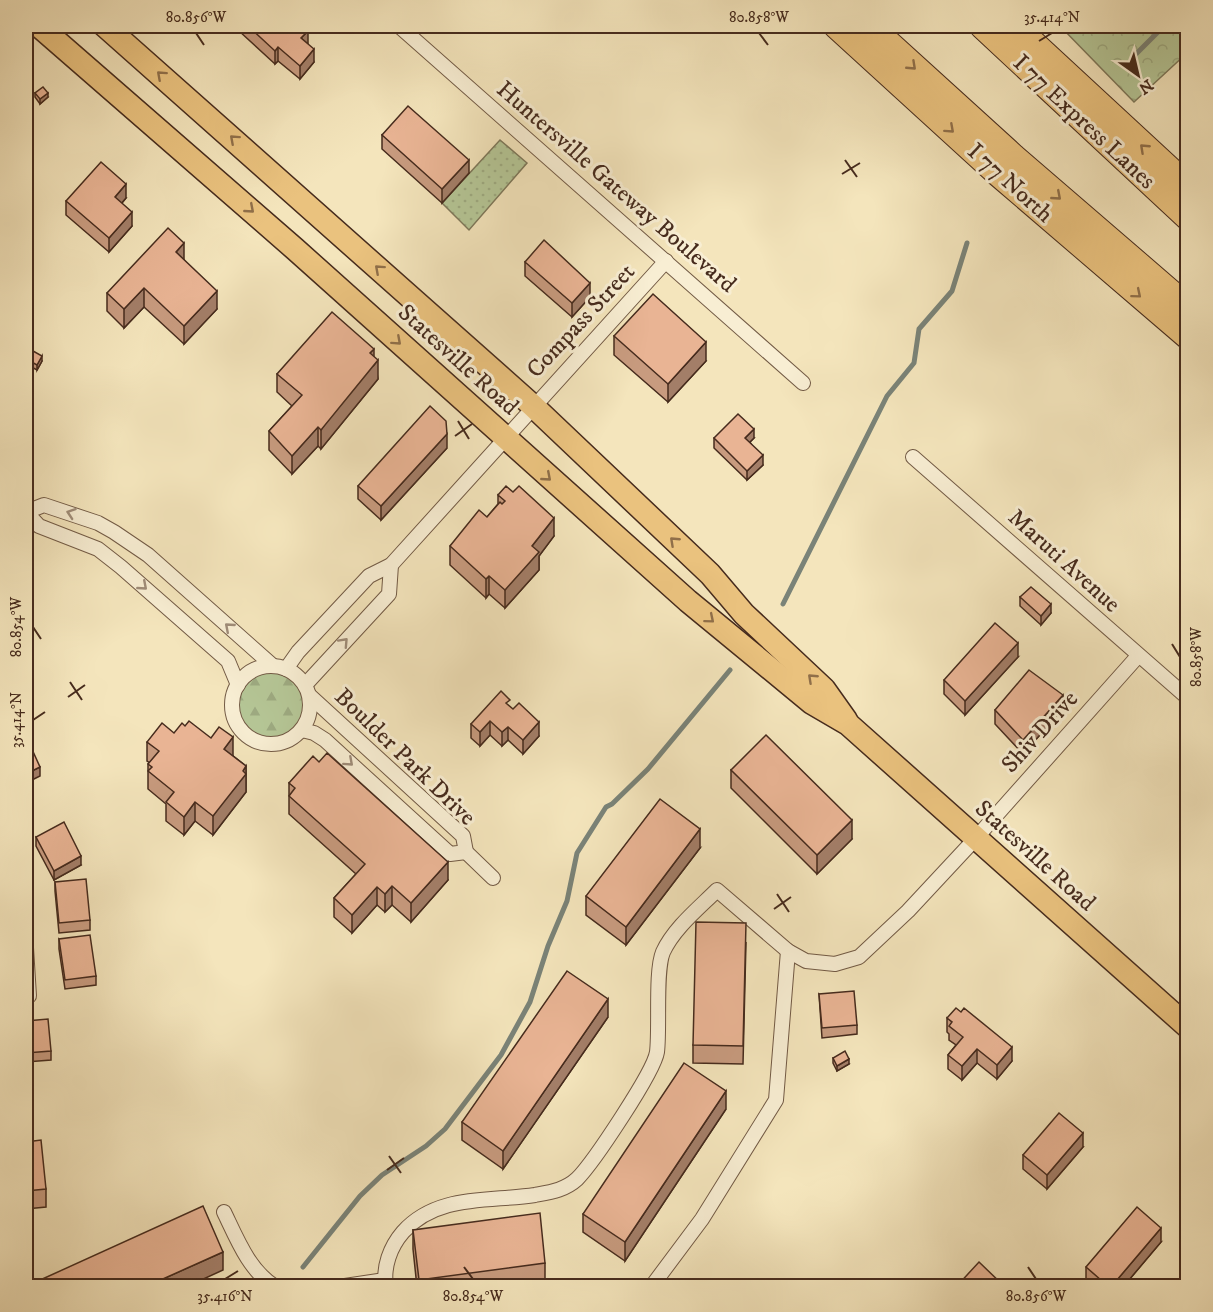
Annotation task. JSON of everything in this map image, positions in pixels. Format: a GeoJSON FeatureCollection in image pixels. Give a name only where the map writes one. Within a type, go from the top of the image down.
{"type":"FeatureCollection","features":[{"type":"Feature","properties":{"kind":"highway"},"geometry":{"type":"LineString","coordinates":[[824,26],[906,90]]}},
{"type":"Feature","properties":{"kind":"highway","name":"I 77 North"},"geometry":{"type":"LineString","coordinates":[[837,26],[1092,256],[1188,336]]}},
{"type":"Feature","properties":{"kind":"highway"},"geometry":{"type":"LineString","coordinates":[[870,26],[1022,164],[1188,308]]}},
{"type":"Feature","properties":{"kind":"highway","name":"I 77 Express Lanes"},"geometry":{"type":"LineString","coordinates":[[983,26],[1188,217]]}},
{"type":"Feature","properties":{"kind":"highway"},"geometry":{"type":"LineString","coordinates":[[1014,26],[1188,188]]}},
{"type":"Feature","properties":{"kind":"main road","name":"Statesville Road"},"geometry":{"type":"LineString","coordinates":[[39,26],[295,249],[688,601],[812,703],[848,724],[1188,1027]]}},
{"type":"Feature","properties":{"kind":"main road","name":"Statesville Road"},"geometry":{"type":"LineString","coordinates":[[105,26],[533,406],[710,574],[744,614],[825,689],[848,724]]}},
{"type":"Feature","properties":{"kind":"street","name":"Huntersville Gateway Boulevard"},"geometry":{"type":"LineString","coordinates":[[399,26],[803,383]]}},
{"type":"Feature","properties":{"kind":"street","name":"Compass Street"},"geometry":{"type":"LineString","coordinates":[[279,667],[298,652],[369,576],[392,564],[666,261]]}},
{"type":"Feature","properties":{"kind":"street","name":"Maruti Avenue"},"geometry":{"type":"LineString","coordinates":[[913,457],[1188,698]]}},
{"type":"Feature","properties":{"kind":"street"},"geometry":{"type":"LineString","coordinates":[[238,685],[228,661],[121,567],[98,549],[39,526],[26,512],[44,505],[98,523],[114,532],[148,555],[307,691]]}},
{"type":"Feature","properties":{"kind":"street"},"geometry":{"type":"LineString","coordinates":[[279,667],[252,671],[238,685],[233,697],[232,710],[236,723],[245,734],[256,741],[269,744],[281,743],[302,730],[308,720],[307,691],[389,594],[392,564]]}},
{"type":"Feature","properties":{"kind":"street","name":"Shiv Drive"},"geometry":{"type":"LineString","coordinates":[[385,1283],[387,1260],[396,1240],[412,1222],[434,1208],[463,1201],[499,1200],[560,1191],[577,1178],[646,1080],[657,1054],[663,952],[678,930],[717,890],[788,951],[806,961],[835,964],[859,957],[908,911],[976,838],[1138,656]]}},
{"type":"Feature","properties":{"kind":"street","name":"Boulder Park Drive"},"geometry":{"type":"LineString","coordinates":[[307,691],[463,836],[466,852],[493,878]]}},
{"type":"Feature","properties":{"kind":"street","name":"Boulder Park Drive"},"geometry":{"type":"LineString","coordinates":[[302,730],[314,733],[325,740],[450,854],[466,852]]}},
{"type":"Feature","properties":{"kind":"street"},"geometry":{"type":"LineString","coordinates":[[26,948],[27,996]]}},
{"type":"Feature","properties":{"kind":"street"},"geometry":{"type":"LineString","coordinates":[[652,1287],[702,1219],[776,1100],[788,951]]}},
{"type":"Feature","properties":{"kind":"street"},"geometry":{"type":"LineString","coordinates":[[224,1212],[239,1245],[256,1271],[274,1287]]}},
{"type":"Feature","properties":{"kind":"street"},"geometry":{"type":"LineString","coordinates":[[345,1287],[385,1283]]}},
{"type":"Feature","properties":{"kind":"green space"},"geometry":{"type":"Polygon","coordinates":[[[1060,26],[1187,26],[1187,53],[1134,102],[1060,26]]]}},
{"type":"Feature","properties":{"kind":"green space"},"geometry":{"type":"Polygon","coordinates":[[[500,140],[527,163],[469,230],[442,203],[500,140]]]}},
{"type":"Feature","properties":{"kind":"green space"},"geometry":{"type":"Polygon","coordinates":[[[271,666],[286,669],[303,683],[310,705],[307,720],[293,737],[271,744],[256,741],[239,727],[232,705],[235,690],[249,673],[271,666]]]}},
{"type":"Feature","properties":{"kind":"building"},"geometry":{"type":"Polygon","coordinates":[[[248,26],[301,26],[308,31],[301,38],[314,49],[300,66],[278,47],[275,51],[248,26]]]}},
{"type":"Feature","properties":{"kind":"building"},"geometry":{"type":"Polygon","coordinates":[[[43,87],[48,93],[40,99],[35,93],[43,87]]]}},
{"type":"Feature","properties":{"kind":"building"},"geometry":{"type":"Polygon","coordinates":[[[408,106],[469,160],[442,189],[382,135],[408,106]]]}},
{"type":"Feature","properties":{"kind":"building"},"geometry":{"type":"Polygon","coordinates":[[[101,162],[126,184],[115,197],[132,212],[109,238],[66,201],[101,162]]]}},
{"type":"Feature","properties":{"kind":"building"},"geometry":{"type":"Polygon","coordinates":[[[168,228],[184,243],[176,252],[217,291],[184,326],[144,288],[124,309],[107,293],[168,228]]]}},
{"type":"Feature","properties":{"kind":"building"},"geometry":{"type":"Polygon","coordinates":[[[544,240],[590,283],[572,303],[525,262],[544,240]]]}},
{"type":"Feature","properties":{"kind":"building"},"geometry":{"type":"Polygon","coordinates":[[[653,294],[706,342],[668,384],[614,336],[653,294]]]}},
{"type":"Feature","properties":{"kind":"building"},"geometry":{"type":"Polygon","coordinates":[[[332,312],[374,349],[370,353],[378,360],[321,430],[318,427],[292,456],[269,431],[302,395],[277,374],[332,312]]]}},
{"type":"Feature","properties":{"kind":"building"},"geometry":{"type":"Polygon","coordinates":[[[26,347],[42,356],[37,365],[26,359],[26,347]]]}},
{"type":"Feature","properties":{"kind":"building"},"geometry":{"type":"Polygon","coordinates":[[[430,406],[446,421],[447,434],[381,506],[358,486],[430,406]]]}},
{"type":"Feature","properties":{"kind":"building"},"geometry":{"type":"Polygon","coordinates":[[[738,414],[754,429],[745,438],[763,455],[747,471],[714,438],[738,414]]]}},
{"type":"Feature","properties":{"kind":"building"},"geometry":{"type":"Polygon","coordinates":[[[506,486],[513,492],[519,486],[554,518],[532,546],[539,552],[505,590],[489,576],[486,579],[450,546],[479,510],[487,517],[500,502],[502,504],[505,501],[498,495],[506,486]]]}},
{"type":"Feature","properties":{"kind":"building"},"geometry":{"type":"Polygon","coordinates":[[[1031,587],[1051,604],[1041,616],[1020,597],[1031,587]]]}},
{"type":"Feature","properties":{"kind":"building"},"geometry":{"type":"Polygon","coordinates":[[[995,623],[1018,643],[965,701],[944,680],[995,623]]]}},
{"type":"Feature","properties":{"kind":"building"},"geometry":{"type":"Polygon","coordinates":[[[1029,670],[1063,695],[1023,740],[995,710],[1029,670]]]}},
{"type":"Feature","properties":{"kind":"building"},"geometry":{"type":"Polygon","coordinates":[[[501,691],[510,700],[506,703],[513,709],[519,703],[539,722],[523,740],[508,727],[502,732],[490,721],[480,732],[471,724],[501,691]]]}},
{"type":"Feature","properties":{"kind":"building"},"geometry":{"type":"Polygon","coordinates":[[[189,721],[211,738],[219,727],[233,737],[224,749],[246,766],[243,771],[246,774],[213,816],[195,802],[184,817],[166,802],[174,792],[148,771],[152,767],[148,764],[159,751],[147,742],[162,723],[174,733],[182,723],[185,726],[189,721]]]}},
{"type":"Feature","properties":{"kind":"building"},"geometry":{"type":"Polygon","coordinates":[[[766,735],[852,820],[817,855],[731,770],[766,735]]]}},
{"type":"Feature","properties":{"kind":"building"},"geometry":{"type":"Polygon","coordinates":[[[26,736],[40,767],[26,774],[26,736]]]}},
{"type":"Feature","properties":{"kind":"building"},"geometry":{"type":"Polygon","coordinates":[[[327,753],[448,862],[411,903],[392,886],[385,894],[377,887],[352,915],[334,898],[365,864],[289,796],[295,788],[289,783],[313,756],[319,762],[327,753]]]}},
{"type":"Feature","properties":{"kind":"building"},"geometry":{"type":"Polygon","coordinates":[[[660,799],[700,829],[626,927],[586,896],[660,799]]]}},
{"type":"Feature","properties":{"kind":"building"},"geometry":{"type":"Polygon","coordinates":[[[64,822],[81,856],[54,871],[36,837],[64,822]]]}},
{"type":"Feature","properties":{"kind":"building"},"geometry":{"type":"Polygon","coordinates":[[[86,879],[90,920],[59,923],[55,882],[86,879]]]}},
{"type":"Feature","properties":{"kind":"building"},"geometry":{"type":"Polygon","coordinates":[[[696,922],[746,923],[743,1046],[693,1045],[696,922]]]}},
{"type":"Feature","properties":{"kind":"building"},"geometry":{"type":"Polygon","coordinates":[[[90,935],[96,976],[65,980],[59,939],[90,935]]]}},
{"type":"Feature","properties":{"kind":"building"},"geometry":{"type":"Polygon","coordinates":[[[567,971],[608,999],[503,1151],[462,1122],[567,971]]]}},
{"type":"Feature","properties":{"kind":"building"},"geometry":{"type":"Polygon","coordinates":[[[854,991],[857,1025],[822,1028],[819,994],[854,991]]]}},
{"type":"Feature","properties":{"kind":"building"},"geometry":{"type":"Polygon","coordinates":[[[956,1008],[961,1012],[964,1008],[1012,1047],[997,1065],[977,1049],[962,1066],[948,1055],[963,1037],[949,1026],[952,1022],[947,1018],[956,1008]]]}},
{"type":"Feature","properties":{"kind":"building"},"geometry":{"type":"Polygon","coordinates":[[[48,1019],[51,1051],[26,1053],[26,1021],[48,1019]]]}},
{"type":"Feature","properties":{"kind":"building"},"geometry":{"type":"Polygon","coordinates":[[[845,1051],[849,1059],[837,1066],[833,1058],[845,1051]]]}},
{"type":"Feature","properties":{"kind":"building"},"geometry":{"type":"Polygon","coordinates":[[[684,1063],[726,1091],[625,1242],[583,1214],[684,1063]]]}},
{"type":"Feature","properties":{"kind":"building"},"geometry":{"type":"Polygon","coordinates":[[[1059,1113],[1083,1133],[1047,1175],[1023,1155],[1059,1113]]]}},
{"type":"Feature","properties":{"kind":"building"},"geometry":{"type":"Polygon","coordinates":[[[41,1140],[46,1189],[26,1191],[26,1142],[41,1140]]]}},
{"type":"Feature","properties":{"kind":"building"},"geometry":{"type":"Polygon","coordinates":[[[203,1206],[223,1252],[145,1287],[40,1287],[38,1281],[203,1206]]]}},
{"type":"Feature","properties":{"kind":"building"},"geometry":{"type":"Polygon","coordinates":[[[1137,1207],[1161,1228],[1109,1287],[1086,1267],[1137,1207]]]}},
{"type":"Feature","properties":{"kind":"building"},"geometry":{"type":"Polygon","coordinates":[[[540,1213],[545,1263],[419,1280],[413,1230],[540,1213]]]}},
{"type":"Feature","properties":{"kind":"building"},"geometry":{"type":"Polygon","coordinates":[[[979,1262],[1005,1287],[956,1287],[979,1262]]]}},
{"type":"Feature","properties":{"kind":"waterway"},"geometry":{"type":"LineString","coordinates":[[1136,54],[1164,26]]}},
{"type":"Feature","properties":{"kind":"waterway"},"geometry":{"type":"LineString","coordinates":[[783,604],[887,396],[914,363],[919,329],[952,291],[967,243]]}},
{"type":"Feature","properties":{"kind":"waterway"},"geometry":{"type":"LineString","coordinates":[[303,1267],[360,1196],[382,1175],[426,1146],[445,1129],[501,1055],[530,1002],[548,946],[567,901],[577,853],[606,807],[612,804],[648,769],[730,670]]}}]}
